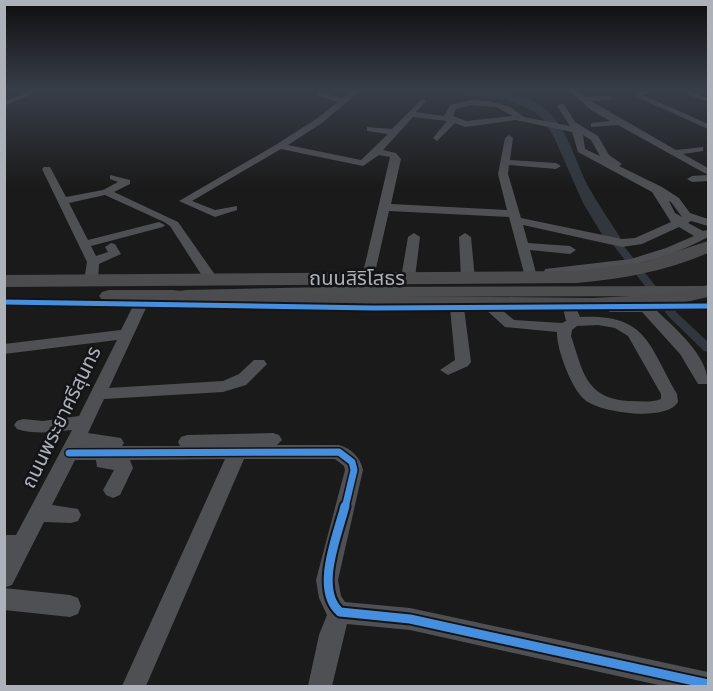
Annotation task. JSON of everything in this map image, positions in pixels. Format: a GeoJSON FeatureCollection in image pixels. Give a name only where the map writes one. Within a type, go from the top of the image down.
{"type":"FeatureCollection","features":[{"type":"Feature","properties":{"kind":"highway"},"geometry":{"type":"LineString","coordinates":[[515,277],[616,274],[677,259],[707,239]]}},
{"type":"Feature","properties":{"kind":"highway","name":"ถนนสิริโสธร"},"geometry":{"type":"LineString","coordinates":[[4,281],[92,271],[212,279],[515,277]]}},
{"type":"Feature","properties":{"kind":"highway"},"geometry":{"type":"LineString","coordinates":[[173,296],[212,300],[614,304],[668,300],[708,291]]}},
{"type":"Feature","properties":{"kind":"highway","name":"ถนนสิริโสธร"},"geometry":{"type":"LineString","coordinates":[[4,297],[173,296]]}},
{"type":"Feature","properties":{"kind":"main road","name":"ถนนสิริโสธร"},"geometry":{"type":"LineString","coordinates":[[515,277],[593,283],[708,281]]}},
{"type":"Feature","properties":{"kind":"main road","name":"ถนนสิริโสธร"},"geometry":{"type":"LineString","coordinates":[[173,296],[328,292],[708,291]]}},
{"type":"Feature","properties":{"kind":"street"},"geometry":{"type":"LineString","coordinates":[[233,208],[215,214],[184,201],[280,147],[314,122]]}},
{"type":"Feature","properties":{"kind":"street"},"geometry":{"type":"LineString","coordinates":[[280,147],[358,163],[366,162],[403,122]]}},
{"type":"Feature","properties":{"kind":"street"},"geometry":{"type":"LineString","coordinates":[[437,138],[449,122]]}},
{"type":"Feature","properties":{"kind":"street"},"geometry":{"type":"LineString","coordinates":[[463,122],[484,122]]}},
{"type":"Feature","properties":{"kind":"street"},"geometry":{"type":"LineString","coordinates":[[535,122],[563,127],[579,134],[581,150],[662,194],[668,211],[686,220],[707,239]]}},
{"type":"Feature","properties":{"kind":"street"},"geometry":{"type":"LineString","coordinates":[[571,122],[595,138],[605,157],[671,196],[686,220]]}},
{"type":"Feature","properties":{"kind":"street"},"geometry":{"type":"LineString","coordinates":[[594,125],[617,122]]}},
{"type":"Feature","properties":{"kind":"street"},"geometry":{"type":"LineString","coordinates":[[619,122],[708,171]]}},
{"type":"Feature","properties":{"kind":"street"},"geometry":{"type":"LineString","coordinates":[[674,123],[679,122]]}},
{"type":"Feature","properties":{"kind":"street"},"geometry":{"type":"LineString","coordinates":[[370,129],[394,132]]}},
{"type":"Feature","properties":{"kind":"street"},"geometry":{"type":"LineString","coordinates":[[509,138],[502,174],[522,246],[515,277]]}},
{"type":"Feature","properties":{"kind":"street"},"geometry":{"type":"LineString","coordinates":[[664,148],[678,143]]}},
{"type":"Feature","properties":{"kind":"street"},"geometry":{"type":"LineString","coordinates":[[674,153],[700,149]]}},
{"type":"Feature","properties":{"kind":"street"},"geometry":{"type":"LineString","coordinates":[[368,277],[396,159],[393,155],[377,152]]}},
{"type":"Feature","properties":{"kind":"street"},"geometry":{"type":"LineString","coordinates":[[505,162],[556,166]]}},
{"type":"Feature","properties":{"kind":"street"},"geometry":{"type":"LineString","coordinates":[[47,169],[85,244],[92,271],[114,255],[111,248]]}},
{"type":"Feature","properties":{"kind":"street"},"geometry":{"type":"LineString","coordinates":[[693,179],[708,171]]}},
{"type":"Feature","properties":{"kind":"street"},"geometry":{"type":"LineString","coordinates":[[65,201],[106,192],[126,182],[114,177]]}},
{"type":"Feature","properties":{"kind":"street"},"geometry":{"type":"LineString","coordinates":[[106,192],[174,224],[212,279]]}},
{"type":"Feature","properties":{"kind":"street"},"geometry":{"type":"LineString","coordinates":[[384,204],[514,217],[622,243],[638,241],[686,220],[708,223]]}},
{"type":"Feature","properties":{"kind":"street"},"geometry":{"type":"LineString","coordinates":[[384,204],[423,204]]}},
{"type":"Feature","properties":{"kind":"street"},"geometry":{"type":"LineString","coordinates":[[85,244],[159,225]]}},
{"type":"Feature","properties":{"kind":"street"},"geometry":{"type":"LineString","coordinates":[[408,278],[414,237]]}},
{"type":"Feature","properties":{"kind":"street"},"geometry":{"type":"LineString","coordinates":[[465,237],[468,279]]}},
{"type":"Feature","properties":{"kind":"street"},"geometry":{"type":"LineString","coordinates":[[522,246],[570,250]]}},
{"type":"Feature","properties":{"kind":"street"},"geometry":{"type":"LineString","coordinates":[[4,302],[139,307],[490,308],[569,319],[603,321],[626,326],[633,333],[669,394],[670,402],[662,407],[627,407],[598,403],[588,396],[582,388],[564,336],[569,319]]}},
{"type":"Feature","properties":{"kind":"street"},"geometry":{"type":"LineString","coordinates":[[490,308],[510,324],[569,319],[646,308],[708,306]]}},
{"type":"Feature","properties":{"kind":"street"},"geometry":{"type":"LineString","coordinates":[[100,309],[139,307]]}},
{"type":"Feature","properties":{"kind":"street","name":"ถนนพระยาศรีสุนทร"},"geometry":{"type":"LineString","coordinates":[[4,578],[14,544],[39,513],[139,307]]}},
{"type":"Feature","properties":{"kind":"street"},"geometry":{"type":"LineString","coordinates":[[448,370],[464,362],[457,308]]}},
{"type":"Feature","properties":{"kind":"street"},"geometry":{"type":"LineString","coordinates":[[646,308],[679,341],[694,360],[704,380]]}},
{"type":"Feature","properties":{"kind":"street"},"geometry":{"type":"LineString","coordinates":[[4,349],[126,334]]}},
{"type":"Feature","properties":{"kind":"street"},"geometry":{"type":"LineString","coordinates":[[98,394],[233,385],[245,380],[259,364]]}},
{"type":"Feature","properties":{"kind":"street"},"geometry":{"type":"LineString","coordinates":[[23,425],[43,427],[74,444],[121,462],[124,468],[113,490]]}},
{"type":"Feature","properties":{"kind":"street"},"geometry":{"type":"LineString","coordinates":[[231,448],[273,440]]}},
{"type":"Feature","properties":{"kind":"street"},"geometry":{"type":"LineString","coordinates":[[74,444],[339,452],[348,456],[354,470],[327,580],[328,596],[334,608],[340,612],[410,619],[708,684]]}},
{"type":"Feature","properties":{"kind":"street"},"geometry":{"type":"LineString","coordinates":[[134,687],[231,448]]}},
{"type":"Feature","properties":{"kind":"street"},"geometry":{"type":"LineString","coordinates":[[39,513],[71,515]]}},
{"type":"Feature","properties":{"kind":"street"},"geometry":{"type":"LineString","coordinates":[[4,599],[70,606]]}},
{"type":"Feature","properties":{"kind":"street"},"geometry":{"type":"LineString","coordinates":[[320,687],[331,635],[340,612]]}},
{"type":"Feature","properties":{"kind":"waterway"},"geometry":{"type":"LineString","coordinates":[[551,122],[590,203],[612,237]]}},
{"type":"Feature","properties":{"kind":"waterway"},"geometry":{"type":"LineString","coordinates":[[612,237],[673,315],[708,348]]}},
{"type":"Feature","properties":{"kind":"cycle path"},"geometry":{"type":"LineString","coordinates":[[4,302],[374,308],[708,306]]}},
{"type":"Feature","properties":{"kind":"cycle path"},"geometry":{"type":"LineString","coordinates":[[69,453],[339,452],[352,462],[354,470],[327,580],[331,602],[340,612],[410,619],[708,684]]}}]}
